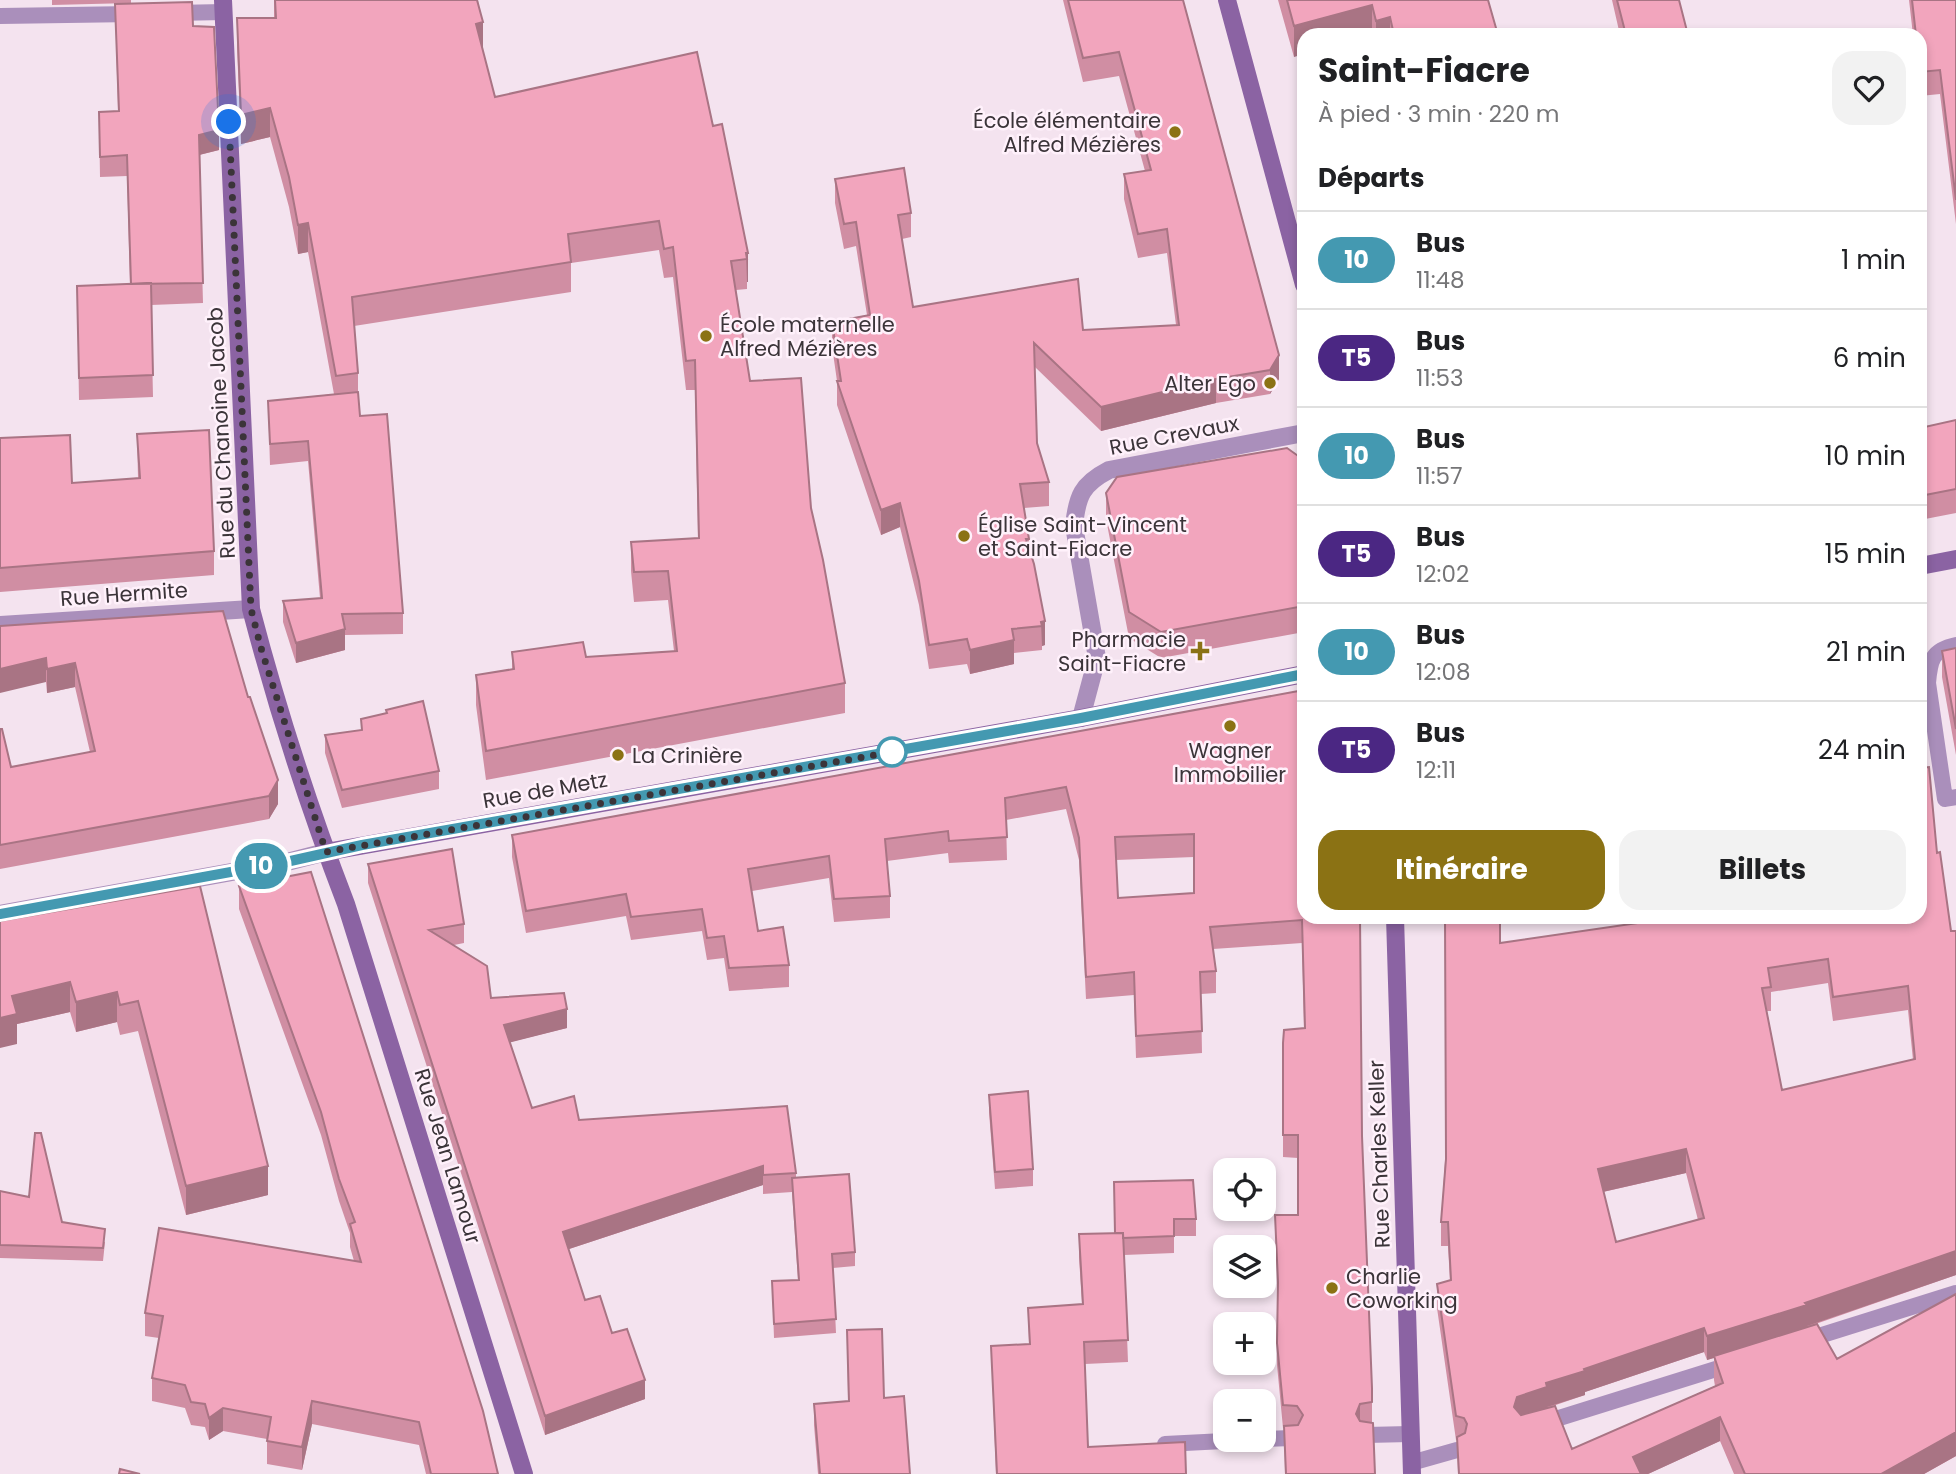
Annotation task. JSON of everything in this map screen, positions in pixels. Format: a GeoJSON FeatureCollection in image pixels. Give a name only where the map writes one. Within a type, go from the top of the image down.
{"type":"FeatureCollection","features":[{"type":"Feature","properties":{"kind":"main road"},"geometry":{"type":"LineString","coordinates":[[1227,0],[1297,259]]}},
{"type":"Feature","properties":{"kind":"main road","name":"Rue du Chanoine Jacob"},"geometry":{"type":"LineString","coordinates":[[223,6],[251,609],[326,852]]}},
{"type":"Feature","properties":{"kind":"main road"},"geometry":{"type":"LineString","coordinates":[[1927,565],[1956,559]]}},
{"type":"Feature","properties":{"kind":"main road","name":"Rue de Metz"},"geometry":{"type":"LineString","coordinates":[[326,852],[1081,718],[1297,675]]}},
{"type":"Feature","properties":{"kind":"main road","name":"Rue Jean Lamour"},"geometry":{"type":"LineString","coordinates":[[326,852],[346,904],[524,1474]]}},
{"type":"Feature","properties":{"kind":"main road","name":"Rue Charles Keller"},"geometry":{"type":"LineString","coordinates":[[1395,924],[1411,1469]]}},
{"type":"Feature","properties":{"kind":"street","name":"Rue Crevaux"},"geometry":{"type":"LineString","coordinates":[[1081,718],[1097,658],[1074,526],[1076,505],[1082,490],[1094,478],[1109,470],[1297,434]]}},
{"type":"Feature","properties":{"kind":"street","name":"Rue Hermite"},"geometry":{"type":"LineString","coordinates":[[0,625],[251,609]]}},
{"type":"Feature","properties":{"kind":"street","name":"Rue de Metz"},"geometry":{"type":"LineString","coordinates":[[0,914],[286,862],[326,852]]}},
{"type":"Feature","properties":{"kind":"lane"},"geometry":{"type":"LineString","coordinates":[[0,16],[151,13],[223,6]]}},
{"type":"Feature","properties":{"kind":"lane"},"geometry":{"type":"LineString","coordinates":[[1956,645],[1936,653],[1930,665],[1928,683],[1945,799],[1956,797]]}},
{"type":"Feature","properties":{"kind":"lane"},"geometry":{"type":"LineString","coordinates":[[1786,1347],[1956,1293]]}},
{"type":"Feature","properties":{"kind":"lane"},"geometry":{"type":"LineString","coordinates":[[1524,1429],[1746,1359]]}},
{"type":"Feature","properties":{"kind":"lane"},"geometry":{"type":"LineString","coordinates":[[1366,1435],[1410,1434]]}},
{"type":"Feature","properties":{"kind":"lane"},"geometry":{"type":"LineString","coordinates":[[1276,1439],[1293,1438]]}},
{"type":"Feature","properties":{"kind":"lane"},"geometry":{"type":"LineString","coordinates":[[1147,1445],[1213,1442]]}},
{"type":"Feature","properties":{"kind":"lane"},"geometry":{"type":"LineString","coordinates":[[1411,1469],[1457,1450]]}},
{"type":"Feature","properties":{"kind":"building"},"geometry":{"type":"Polygon","coordinates":[[[275,0],[477,0],[483,22],[476,24],[495,97],[697,52],[713,126],[722,124],[748,253],[747,259],[731,261],[750,381],[801,378],[811,508],[845,683],[486,751],[476,675],[514,669],[512,652],[583,642],[586,657],[677,651],[668,571],[634,572],[631,542],[699,538],[695,360],[686,361],[673,247],[664,249],[659,221],[568,234],[571,262],[352,297],[358,373],[336,376],[308,223],[298,225],[289,177],[270,108],[241,115],[237,18],[276,18],[275,0]]]}},
{"type":"Feature","properties":{"kind":"building"},"geometry":{"type":"Polygon","coordinates":[[[1068,0],[1183,0],[1279,355],[1270,370],[1216,379],[1101,407],[1034,343],[1037,443],[1049,482],[1020,484],[1029,539],[1026,539],[1034,564],[1045,621],[1041,622],[1042,626],[1012,629],[1014,640],[970,650],[967,639],[929,645],[919,581],[900,503],[881,510],[837,381],[841,381],[832,322],[870,315],[856,222],[844,224],[835,179],[904,168],[911,213],[898,215],[913,307],[1078,279],[1083,330],[1179,325],[1167,229],[1138,234],[1124,174],[1151,170],[1119,52],[1083,58],[1068,0]]]}},
{"type":"Feature","properties":{"kind":"building"},"geometry":{"type":"Polygon","coordinates":[[[1287,0],[1488,0],[1496,28],[1392,28],[1390,17],[1376,21],[1372,5],[1294,26],[1287,0]]]}},
{"type":"Feature","properties":{"kind":"building"},"geometry":{"type":"Polygon","coordinates":[[[1617,0],[1679,0],[1686,28],[1624,28],[1617,0]]]}},
{"type":"Feature","properties":{"kind":"building"},"geometry":{"type":"Polygon","coordinates":[[[1912,0],[1956,0],[1956,200],[1940,70],[1927,71],[1927,28],[1915,28],[1912,0]]]}},
{"type":"Feature","properties":{"kind":"building"},"geometry":{"type":"Polygon","coordinates":[[[192,2],[193,26],[214,27],[219,130],[199,135],[203,283],[131,284],[127,155],[100,157],[99,112],[119,111],[115,4],[192,2]]]}},
{"type":"Feature","properties":{"kind":"building"},"geometry":{"type":"Polygon","coordinates":[[[151,283],[153,375],[79,378],[77,286],[151,283]]]}},
{"type":"Feature","properties":{"kind":"building"},"geometry":{"type":"Polygon","coordinates":[[[358,392],[360,416],[387,414],[403,613],[342,614],[345,629],[296,643],[283,601],[322,598],[308,441],[270,444],[268,401],[358,392]]]}},
{"type":"Feature","properties":{"kind":"building"},"geometry":{"type":"Polygon","coordinates":[[[1956,420],[1956,489],[1927,495],[1927,426],[1956,420]]]}},
{"type":"Feature","properties":{"kind":"building"},"geometry":{"type":"Polygon","coordinates":[[[209,430],[214,551],[0,568],[0,438],[70,435],[72,483],[140,478],[137,434],[209,430]]]}},
{"type":"Feature","properties":{"kind":"building"},"geometry":{"type":"Polygon","coordinates":[[[1287,448],[1297,455],[1297,607],[1161,632],[1129,612],[1106,493],[1117,477],[1287,448]]]}},
{"type":"Feature","properties":{"kind":"building"},"geometry":{"type":"Polygon","coordinates":[[[223,611],[248,697],[278,780],[269,796],[0,845],[0,729],[11,767],[95,751],[75,663],[47,669],[46,658],[0,669],[0,626],[223,611]]]}},
{"type":"Feature","properties":{"kind":"building"},"geometry":{"type":"Polygon","coordinates":[[[1956,648],[1956,729],[1942,651],[1956,648]]]}},
{"type":"Feature","properties":{"kind":"building"},"geometry":{"type":"Polygon","coordinates":[[[1297,691],[1297,920],[1210,927],[1216,971],[1200,972],[1202,1031],[1136,1036],[1134,972],[1086,977],[1079,838],[1066,787],[1005,798],[1007,837],[949,841],[948,831],[885,839],[890,896],[834,899],[829,856],[748,869],[758,931],[783,927],[789,965],[729,968],[724,936],[707,938],[702,909],[631,917],[626,894],[526,911],[512,835],[1297,691]],[[1194,834],[1115,837],[1118,898],[1194,893],[1194,834]]]}},
{"type":"Feature","properties":{"kind":"building"},"geometry":{"type":"Polygon","coordinates":[[[423,701],[439,771],[342,790],[325,735],[362,730],[361,719],[423,701]]]}},
{"type":"Feature","properties":{"kind":"building"},"geometry":{"type":"Polygon","coordinates":[[[1929,767],[1937,853],[1940,852],[1951,931],[1956,931],[1956,1251],[1805,1303],[1807,1305],[1707,1336],[1704,1328],[1584,1369],[1585,1371],[1546,1383],[1547,1387],[1517,1397],[1514,1407],[1521,1415],[1555,1406],[1572,1449],[1723,1383],[1714,1356],[1817,1324],[1837,1359],[1956,1294],[1956,1432],[1881,1474],[1745,1474],[1720,1417],[1633,1457],[1641,1474],[1459,1474],[1457,1437],[1465,1433],[1467,1424],[1464,1418],[1456,1416],[1437,1284],[1451,1280],[1448,1222],[1441,1222],[1446,1159],[1445,924],[1500,924],[1500,943],[1631,924],[1927,924],[1929,767]],[[1828,959],[1768,968],[1771,987],[1762,988],[1782,1090],[1915,1059],[1908,986],[1833,997],[1828,959]],[[1686,1149],[1598,1169],[1616,1242],[1704,1218],[1686,1149]]]}},
{"type":"Feature","properties":{"kind":"building"},"geometry":{"type":"Polygon","coordinates":[[[452,849],[464,924],[429,930],[487,966],[491,998],[564,993],[567,1009],[504,1025],[532,1108],[574,1096],[579,1120],[787,1106],[796,1173],[763,1175],[763,1166],[563,1232],[585,1300],[600,1296],[612,1333],[627,1329],[645,1380],[545,1416],[368,864],[452,849]]]}},
{"type":"Feature","properties":{"kind":"building"},"geometry":{"type":"Polygon","coordinates":[[[311,872],[483,1411],[498,1474],[431,1474],[419,1422],[312,1401],[302,1447],[267,1441],[271,1417],[223,1408],[209,1418],[205,1404],[191,1402],[185,1385],[152,1378],[163,1316],[145,1313],[159,1228],[361,1262],[350,1224],[355,1222],[339,1179],[321,1112],[239,886],[311,872]]]}},
{"type":"Feature","properties":{"kind":"building"},"geometry":{"type":"Polygon","coordinates":[[[200,886],[268,1166],[186,1186],[138,1001],[120,1005],[117,992],[76,1002],[70,982],[12,996],[17,1014],[0,1018],[0,921],[200,886]]]}},
{"type":"Feature","properties":{"kind":"building"},"geometry":{"type":"Polygon","coordinates":[[[1302,924],[1360,924],[1362,1136],[1372,1402],[1360,1404],[1356,1414],[1360,1421],[1373,1423],[1375,1474],[1286,1474],[1284,1426],[1298,1425],[1303,1415],[1297,1406],[1283,1405],[1277,1343],[1276,1215],[1298,1215],[1298,1135],[1283,1135],[1284,1030],[1305,1028],[1302,924]]]}},
{"type":"Feature","properties":{"kind":"building"},"geometry":{"type":"Polygon","coordinates":[[[1028,1091],[1033,1169],[995,1172],[989,1095],[1028,1091]]]}},
{"type":"Feature","properties":{"kind":"building"},"geometry":{"type":"Polygon","coordinates":[[[35,1133],[41,1133],[62,1222],[105,1229],[103,1248],[0,1245],[0,1191],[29,1197],[35,1133]]]}},
{"type":"Feature","properties":{"kind":"building"},"geometry":{"type":"Polygon","coordinates":[[[849,1174],[855,1252],[832,1254],[836,1319],[774,1324],[772,1281],[799,1280],[792,1178],[849,1174]]]}},
{"type":"Feature","properties":{"kind":"building"},"geometry":{"type":"Polygon","coordinates":[[[1193,1180],[1196,1219],[1174,1219],[1174,1236],[1123,1238],[1123,1233],[1115,1233],[1114,1182],[1193,1180]]]}},
{"type":"Feature","properties":{"kind":"building"},"geometry":{"type":"Polygon","coordinates":[[[1123,1233],[1128,1340],[1084,1342],[1088,1447],[1185,1442],[1186,1474],[997,1474],[991,1346],[1030,1344],[1028,1308],[1083,1304],[1079,1234],[1123,1233]]]}},
{"type":"Feature","properties":{"kind":"building"},"geometry":{"type":"Polygon","coordinates":[[[882,1329],[884,1398],[904,1396],[910,1474],[820,1474],[814,1404],[849,1401],[847,1330],[882,1329]]]}},
{"type":"Feature","properties":{"kind":"building"},"geometry":{"type":"Polygon","coordinates":[[[120,1469],[140,1474],[119,1474],[120,1469]]]}},
{"type":"Feature","properties":{"kind":"bus line","name":"10"},"geometry":{"type":"LineString","coordinates":[[0,914],[286,862],[362,845],[1081,718],[1297,675]]}},
{"type":"Feature","properties":{"kind":"place","name":"École élémentaire Alfred Mézières"},"geometry":{"type":"Point","coordinates":[1175,132]}},
{"type":"Feature","properties":{"kind":"place","name":"École maternelle Alfred Mézières"},"geometry":{"type":"Point","coordinates":[706,336]}},
{"type":"Feature","properties":{"kind":"place","name":"Alter Ego"},"geometry":{"type":"Point","coordinates":[1270,383]}},
{"type":"Feature","properties":{"kind":"place","name":"Église Saint-Vincent et Saint-Fiacre"},"geometry":{"type":"Point","coordinates":[964,536]}},
{"type":"Feature","properties":{"kind":"place","name":"Pharmacie Saint-Fiacre"},"geometry":{"type":"Point","coordinates":[1200,651]}},
{"type":"Feature","properties":{"kind":"place","name":"Wagner Immobilier"},"geometry":{"type":"Point","coordinates":[1230,726]}},
{"type":"Feature","properties":{"kind":"place","name":"La Crinière"},"geometry":{"type":"Point","coordinates":[618,755]}},
{"type":"Feature","properties":{"kind":"place","name":"Charlie Coworking"},"geometry":{"type":"Point","coordinates":[1332,1288]}},
{"type":"Feature","properties":{"kind":"route"},"geometry":{"type":"LineString","coordinates":[[229,122],[251,609],[326,852],[892,752]]}}]}
